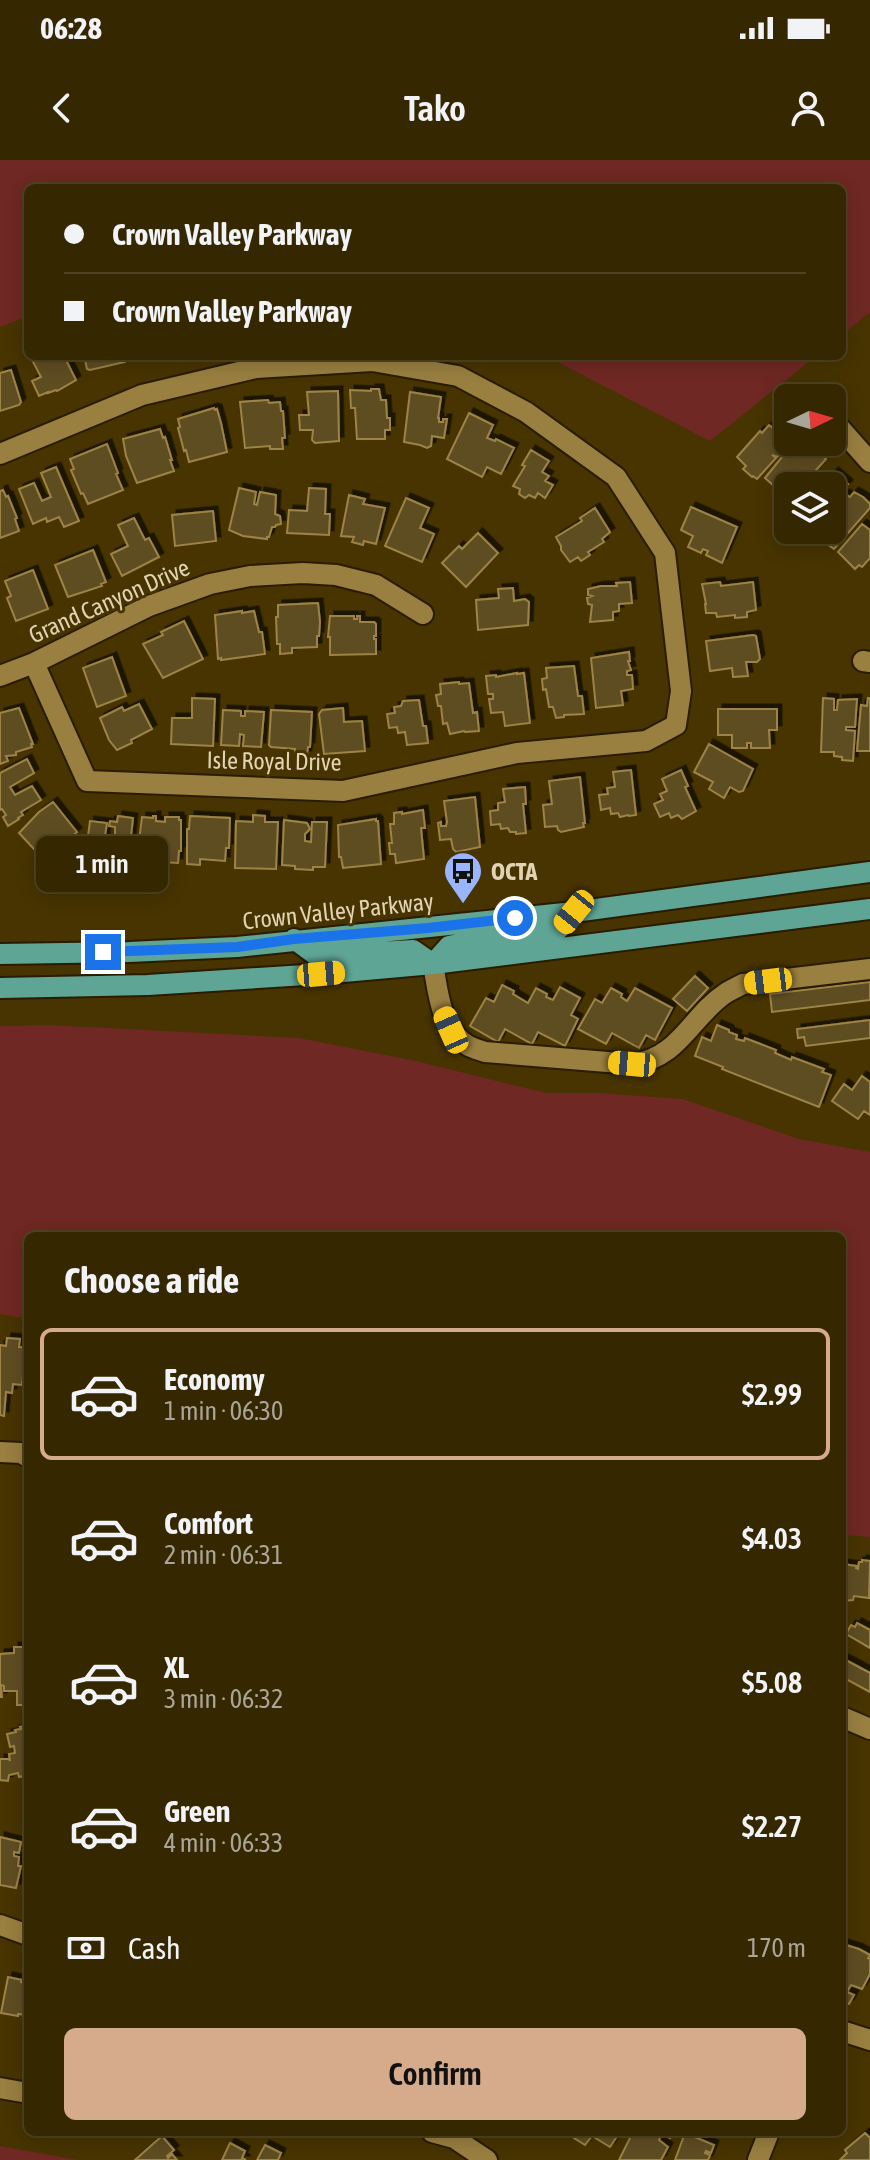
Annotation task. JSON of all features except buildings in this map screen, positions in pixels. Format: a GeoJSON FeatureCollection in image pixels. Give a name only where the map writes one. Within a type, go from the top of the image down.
{"type":"FeatureCollection","features":[{"type":"Feature","properties":{"kind":"main road","name":"Crown Valley Parkway"},"geometry":{"type":"LineString","coordinates":[[0,954],[237,947],[574,912],[870,872]]}},
{"type":"Feature","properties":{"kind":"main road"},"geometry":{"type":"LineString","coordinates":[[0,988],[134,986],[433,964],[870,909]]}},
{"type":"Feature","properties":{"kind":"main road"},"geometry":{"type":"LineString","coordinates":[[433,964],[449,946],[559,929],[574,912]]}},
{"type":"Feature","properties":{"kind":"main road"},"geometry":{"type":"LineString","coordinates":[[294,939],[317,956],[413,950],[433,964]]}},
{"type":"Feature","properties":{"kind":"street","name":"Isle Royal Drive"},"geometry":{"type":"LineString","coordinates":[[0,454],[142,395],[256,368],[372,361],[458,376],[526,412],[616,477],[665,553],[681,691],[676,725],[646,741],[517,753],[343,791],[87,781],[34,663]]}},
{"type":"Feature","properties":{"kind":"street"},"geometry":{"type":"LineString","coordinates":[[846,435],[870,462]]}},
{"type":"Feature","properties":{"kind":"street","name":"Grand Canyon Drive"},"geometry":{"type":"LineString","coordinates":[[0,676],[34,663],[149,606],[210,584],[250,576],[336,575],[376,585],[423,614]]}},
{"type":"Feature","properties":{"kind":"street"},"geometry":{"type":"LineString","coordinates":[[433,964],[442,1009],[451,1030],[466,1044],[485,1052],[632,1064],[645,1063],[672,1048],[714,1002],[743,984],[870,969]]}},
{"type":"Feature","properties":{"kind":"street"},"geometry":{"type":"LineString","coordinates":[[0,1452],[24,1455]]}},
{"type":"Feature","properties":{"kind":"street"},"geometry":{"type":"LineString","coordinates":[[846,1719],[870,1729]]}},
{"type":"Feature","properties":{"kind":"street"},"geometry":{"type":"LineString","coordinates":[[0,1925],[24,1934]]}},
{"type":"Feature","properties":{"kind":"street"},"geometry":{"type":"LineString","coordinates":[[846,2032],[870,2040]]}},
{"type":"Feature","properties":{"kind":"street"},"geometry":{"type":"LineString","coordinates":[[0,2088],[24,2092]]}},
{"type":"Feature","properties":{"kind":"street"},"geometry":{"type":"LineString","coordinates":[[447,2136],[487,2160]]}},
{"type":"Feature","properties":{"kind":"street"},"geometry":{"type":"LineString","coordinates":[[758,2160],[764,2136]]}},
{"type":"Feature","properties":{"kind":"shaded area"},"geometry":{"type":"Polygon","coordinates":[[[0,160],[870,160],[870,312],[846,332],[846,184],[24,184],[24,318],[0,327],[0,160]]]}},
{"type":"Feature","properties":{"kind":"shaded area"},"geometry":{"type":"Polygon","coordinates":[[[554,360],[811,360],[781,384],[774,384],[774,390],[710,441],[554,360]]]}},
{"type":"Feature","properties":{"kind":"shaded area"},"geometry":{"type":"Polygon","coordinates":[[[49,1025],[299,1038],[416,1061],[546,1093],[683,1099],[799,1139],[870,1152],[870,1537],[846,1535],[846,1232],[24,1232],[24,1318],[0,1314],[0,1026],[49,1025]]]}},
{"type":"Feature","properties":{"kind":"shaded area"},"geometry":{"type":"Polygon","coordinates":[[[0,2146],[78,2160],[0,2160],[0,2146]]]}},
{"type":"Feature","properties":{"kind":"place","name":"OCTA"},"geometry":{"type":"Point","coordinates":[463,905]}},
{"type":"Feature","properties":{"kind":"route"},"geometry":{"type":"LineString","coordinates":[[103,952],[237,947],[515,918]]}}]}
